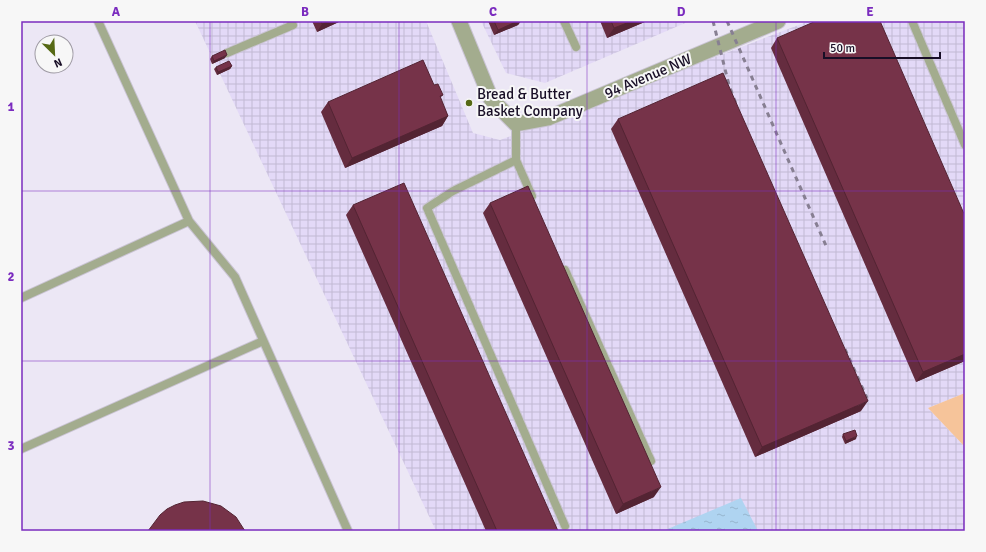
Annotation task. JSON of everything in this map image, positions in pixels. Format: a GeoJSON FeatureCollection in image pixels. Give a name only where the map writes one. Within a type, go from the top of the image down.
{"type":"FeatureCollection","features":[{"type":"Feature","properties":{"kind":"street"},"geometry":{"type":"LineString","coordinates":[[459,21],[491,99],[516,124]]}},
{"type":"Feature","properties":{"kind":"street","name":"94 Avenue NW"},"geometry":{"type":"LineString","coordinates":[[516,124],[548,118],[778,21]]}},
{"type":"Feature","properties":{"kind":"lane"},"geometry":{"type":"LineString","coordinates":[[98,21],[189,221],[235,277],[348,531]]}},
{"type":"Feature","properties":{"kind":"lane"},"geometry":{"type":"LineString","coordinates":[[227,54],[293,25],[291,21]]}},
{"type":"Feature","properties":{"kind":"lane"},"geometry":{"type":"LineString","coordinates":[[564,21],[576,47]]}},
{"type":"Feature","properties":{"kind":"lane"},"geometry":{"type":"LineString","coordinates":[[912,21],[965,145]]}},
{"type":"Feature","properties":{"kind":"lane"},"geometry":{"type":"LineString","coordinates":[[516,124],[516,160],[535,203]]}},
{"type":"Feature","properties":{"kind":"lane"},"geometry":{"type":"LineString","coordinates":[[516,160],[453,191],[427,208],[565,526]]}},
{"type":"Feature","properties":{"kind":"lane"},"geometry":{"type":"LineString","coordinates":[[21,298],[189,221]]}},
{"type":"Feature","properties":{"kind":"lane"},"geometry":{"type":"LineString","coordinates":[[561,260],[651,461]]}},
{"type":"Feature","properties":{"kind":"lane"},"geometry":{"type":"LineString","coordinates":[[21,449],[263,340]]}},
{"type":"Feature","properties":{"kind":"shaded area"},"geometry":{"type":"Polygon","coordinates":[[[195,21],[426,21],[473,133],[500,140],[809,21],[965,21],[965,393],[928,408],[965,447],[965,531],[436,531],[195,21]]]}},
{"type":"Feature","properties":{"kind":"shaded area"},"geometry":{"type":"Polygon","coordinates":[[[481,21],[690,21],[545,83],[506,73],[481,21]]]}},
{"type":"Feature","properties":{"kind":"shaded area"},"geometry":{"type":"Polygon","coordinates":[[[965,393],[965,447],[928,408],[965,393]]]}},
{"type":"Feature","properties":{"kind":"water"},"geometry":{"type":"Polygon","coordinates":[[[741,498],[758,531],[663,531],[741,498]]]}},
{"type":"Feature","properties":{"kind":"building"},"geometry":{"type":"Polygon","coordinates":[[[321,21],[329,21],[322,24],[321,21]]]}},
{"type":"Feature","properties":{"kind":"building"},"geometry":{"type":"Polygon","coordinates":[[[494,21],[518,21],[498,30],[494,21]]]}},
{"type":"Feature","properties":{"kind":"building"},"geometry":{"type":"Polygon","coordinates":[[[611,21],[632,21],[614,28],[611,21]]]}},
{"type":"Feature","properties":{"kind":"building"},"geometry":{"type":"Polygon","coordinates":[[[816,21],[880,21],[965,216],[965,354],[923,372],[777,38],[816,21]]]}},
{"type":"Feature","properties":{"kind":"building"},"geometry":{"type":"Polygon","coordinates":[[[225,50],[227,55],[214,61],[212,56],[225,50]]]}},
{"type":"Feature","properties":{"kind":"building"},"geometry":{"type":"Polygon","coordinates":[[[423,60],[434,85],[438,84],[443,95],[440,96],[448,116],[352,158],[328,102],[423,60]]]}},
{"type":"Feature","properties":{"kind":"building"},"geometry":{"type":"Polygon","coordinates":[[[229,61],[232,66],[218,72],[216,67],[229,61]]]}},
{"type":"Feature","properties":{"kind":"building"},"geometry":{"type":"Polygon","coordinates":[[[723,73],[868,401],[762,447],[618,119],[723,73]]]}},
{"type":"Feature","properties":{"kind":"building"},"geometry":{"type":"Polygon","coordinates":[[[404,183],[558,531],[497,531],[353,205],[404,183]]]}},
{"type":"Feature","properties":{"kind":"building"},"geometry":{"type":"Polygon","coordinates":[[[528,186],[661,487],[623,504],[490,203],[528,186]]]}},
{"type":"Feature","properties":{"kind":"building"},"geometry":{"type":"Polygon","coordinates":[[[855,430],[857,436],[846,441],[843,434],[855,430]]]}},
{"type":"Feature","properties":{"kind":"building"},"geometry":{"type":"Polygon","coordinates":[[[203,501],[221,506],[236,517],[245,531],[148,531],[160,515],[167,509],[184,502],[203,501]]]}},
{"type":"Feature","properties":{"kind":"railway"},"geometry":{"type":"LineString","coordinates":[[713,21],[729,85],[736,104]]}},
{"type":"Feature","properties":{"kind":"railway"},"geometry":{"type":"LineString","coordinates":[[727,21],[827,248]]}},
{"type":"Feature","properties":{"kind":"railway"},"geometry":{"type":"LineString","coordinates":[[845,349],[867,398]]}},
{"type":"Feature","properties":{"kind":"place","name":"Bread & Butter Basket Company"},"geometry":{"type":"Point","coordinates":[469,103]}}]}
